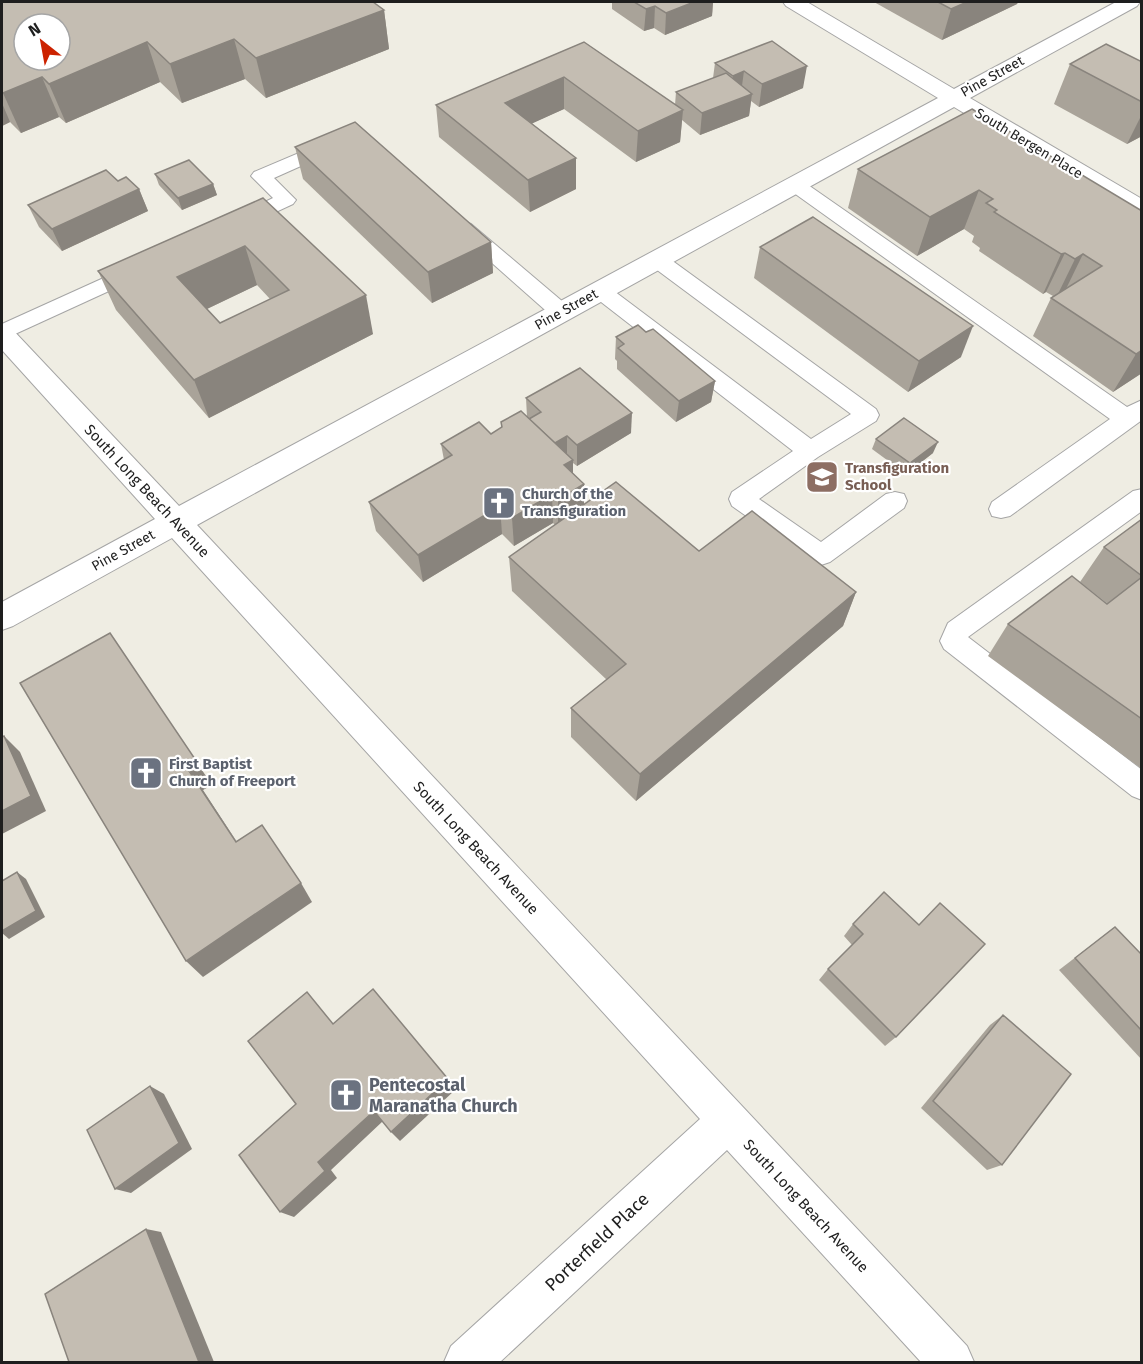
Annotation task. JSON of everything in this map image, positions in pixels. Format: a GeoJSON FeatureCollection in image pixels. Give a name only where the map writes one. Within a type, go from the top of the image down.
{"type":"FeatureCollection","features":[{"type":"Feature","properties":{"kind":"street","name":"South Bergen Place"},"geometry":{"type":"LineString","coordinates":[[793,2],[1142,210]]}},
{"type":"Feature","properties":{"kind":"street","name":"Pine Street"},"geometry":{"type":"LineString","coordinates":[[2,617],[1130,2]]}},
{"type":"Feature","properties":{"kind":"street","name":"South Long Beach Avenue"},"geometry":{"type":"LineString","coordinates":[[2,334],[951,1362]]}},
{"type":"Feature","properties":{"kind":"street","name":"Porterfield Place"},"geometry":{"type":"LineString","coordinates":[[467,1362],[728,1121]]}},
{"type":"Feature","properties":{"kind":"lane"},"geometry":{"type":"LineString","coordinates":[[223,229],[286,200],[261,176],[346,138]]}},
{"type":"Feature","properties":{"kind":"lane"},"geometry":{"type":"LineString","coordinates":[[794,184],[1134,413],[1001,509]]}},
{"type":"Feature","properties":{"kind":"lane"},"geometry":{"type":"LineString","coordinates":[[445,211],[561,312]]}},
{"type":"Feature","properties":{"kind":"lane"},"geometry":{"type":"LineString","coordinates":[[2,334],[160,259]]}},
{"type":"Feature","properties":{"kind":"lane"},"geometry":{"type":"LineString","coordinates":[[656,259],[868,415],[810,451],[741,499],[821,555],[895,501]]}},
{"type":"Feature","properties":{"kind":"lane"},"geometry":{"type":"LineString","coordinates":[[599,290],[810,451]]}},
{"type":"Feature","properties":{"kind":"lane"},"geometry":{"type":"LineString","coordinates":[[1142,498],[957,631],[952,641],[1142,787]]}},
{"type":"Feature","properties":{"kind":"building"},"geometry":{"type":"Polygon","coordinates":[[[2,2],[373,2],[384,10],[256,58],[234,39],[170,64],[147,42],[49,84],[42,77],[3,93],[2,2]]]}},
{"type":"Feature","properties":{"kind":"building"},"geometry":{"type":"Polygon","coordinates":[[[634,2],[694,2],[666,13],[655,6],[646,9],[634,2]]]}},
{"type":"Feature","properties":{"kind":"building"},"geometry":{"type":"Polygon","coordinates":[[[938,2],[967,2],[951,9],[938,2]]]}},
{"type":"Feature","properties":{"kind":"building"},"geometry":{"type":"Polygon","coordinates":[[[772,41],[807,66],[762,84],[744,71],[733,76],[715,63],[772,41]]]}},
{"type":"Feature","properties":{"kind":"building"},"geometry":{"type":"Polygon","coordinates":[[[584,42],[683,110],[638,131],[564,77],[505,103],[576,158],[528,180],[436,105],[584,42]]]}},
{"type":"Feature","properties":{"kind":"building"},"geometry":{"type":"Polygon","coordinates":[[[1106,44],[1142,60],[1142,102],[1070,64],[1106,44]]]}},
{"type":"Feature","properties":{"kind":"building"},"geometry":{"type":"Polygon","coordinates":[[[726,73],[752,94],[702,113],[676,92],[726,73]]]}},
{"type":"Feature","properties":{"kind":"building"},"geometry":{"type":"Polygon","coordinates":[[[972,109],[1142,211],[1142,350],[1136,354],[1051,298],[1102,266],[1083,254],[1075,259],[1065,253],[1061,254],[994,212],[997,210],[986,203],[993,199],[979,190],[930,217],[858,169],[972,109]]]}},
{"type":"Feature","properties":{"kind":"building"},"geometry":{"type":"Polygon","coordinates":[[[355,122],[491,242],[428,272],[295,147],[355,122]]]}},
{"type":"Feature","properties":{"kind":"building"},"geometry":{"type":"Polygon","coordinates":[[[189,160],[213,184],[178,198],[155,174],[189,160]]]}},
{"type":"Feature","properties":{"kind":"building"},"geometry":{"type":"Polygon","coordinates":[[[106,170],[118,181],[126,177],[139,189],[52,229],[28,205],[106,170]]]}},
{"type":"Feature","properties":{"kind":"building"},"geometry":{"type":"Polygon","coordinates":[[[263,198],[366,295],[194,380],[98,271],[263,198]],[[245,246],[177,277],[220,323],[289,290],[245,246]]]}},
{"type":"Feature","properties":{"kind":"building"},"geometry":{"type":"Polygon","coordinates":[[[813,217],[973,326],[919,361],[760,247],[813,217]]]}},
{"type":"Feature","properties":{"kind":"building"},"geometry":{"type":"Polygon","coordinates":[[[638,325],[646,332],[653,329],[715,381],[679,401],[618,348],[624,344],[616,337],[638,325]]]}},
{"type":"Feature","properties":{"kind":"building"},"geometry":{"type":"Polygon","coordinates":[[[580,368],[632,413],[577,445],[567,436],[555,443],[529,419],[541,412],[526,398],[580,368]]]}},
{"type":"Feature","properties":{"kind":"building"},"geometry":{"type":"Polygon","coordinates":[[[521,411],[573,460],[564,465],[584,484],[558,500],[552,494],[512,518],[500,506],[418,555],[369,502],[452,455],[441,444],[479,422],[491,434],[502,427],[501,422],[521,411]]]}},
{"type":"Feature","properties":{"kind":"building"},"geometry":{"type":"Polygon","coordinates":[[[904,418],[938,442],[910,463],[876,439],[904,418]]]}},
{"type":"Feature","properties":{"kind":"building"},"geometry":{"type":"Polygon","coordinates":[[[616,482],[699,551],[752,511],[856,592],[640,774],[571,708],[626,664],[509,557],[616,482]]]}},
{"type":"Feature","properties":{"kind":"building"},"geometry":{"type":"Polygon","coordinates":[[[1142,519],[1142,576],[1104,547],[1142,519]]]}},
{"type":"Feature","properties":{"kind":"building"},"geometry":{"type":"Polygon","coordinates":[[[1072,576],[1107,604],[1142,577],[1142,719],[1008,624],[1072,576]]]}},
{"type":"Feature","properties":{"kind":"building"},"geometry":{"type":"Polygon","coordinates":[[[110,633],[197,762],[187,768],[236,842],[262,825],[301,883],[186,961],[20,683],[110,633]]]}},
{"type":"Feature","properties":{"kind":"building"},"geometry":{"type":"Polygon","coordinates":[[[4,736],[31,796],[2,811],[2,737],[4,736]]]}},
{"type":"Feature","properties":{"kind":"building"},"geometry":{"type":"Polygon","coordinates":[[[17,872],[36,911],[2,931],[2,881],[17,872]]]}},
{"type":"Feature","properties":{"kind":"building"},"geometry":{"type":"Polygon","coordinates":[[[884,892],[919,925],[940,903],[985,944],[896,1037],[828,969],[863,934],[853,924],[884,892]]]}},
{"type":"Feature","properties":{"kind":"building"},"geometry":{"type":"Polygon","coordinates":[[[1115,927],[1142,955],[1142,1031],[1075,958],[1115,927]]]}},
{"type":"Feature","properties":{"kind":"building"},"geometry":{"type":"Polygon","coordinates":[[[373,989],[448,1079],[391,1132],[374,1111],[318,1162],[325,1171],[280,1212],[239,1155],[296,1104],[248,1041],[307,992],[333,1024],[373,989]]]}},
{"type":"Feature","properties":{"kind":"building"},"geometry":{"type":"Polygon","coordinates":[[[1003,1015],[1071,1074],[1002,1165],[933,1101],[1003,1015]]]}},
{"type":"Feature","properties":{"kind":"building"},"geometry":{"type":"Polygon","coordinates":[[[150,1086],[179,1143],[115,1189],[87,1130],[150,1086]]]}},
{"type":"Feature","properties":{"kind":"building"},"geometry":{"type":"Polygon","coordinates":[[[146,1229],[199,1362],[69,1362],[45,1294],[146,1229]]]}},
{"type":"Feature","properties":{"kind":"place","name":"Transfiguration School"},"geometry":{"type":"Point","coordinates":[822,477]}},
{"type":"Feature","properties":{"kind":"place","name":"Church of the Transfiguration"},"geometry":{"type":"Point","coordinates":[499,503]}},
{"type":"Feature","properties":{"kind":"place","name":"First Baptist Church of Freeport"},"geometry":{"type":"Point","coordinates":[146,773]}},
{"type":"Feature","properties":{"kind":"place","name":"Pentecostal Maranatha Church"},"geometry":{"type":"Point","coordinates":[346,1095]}}]}
